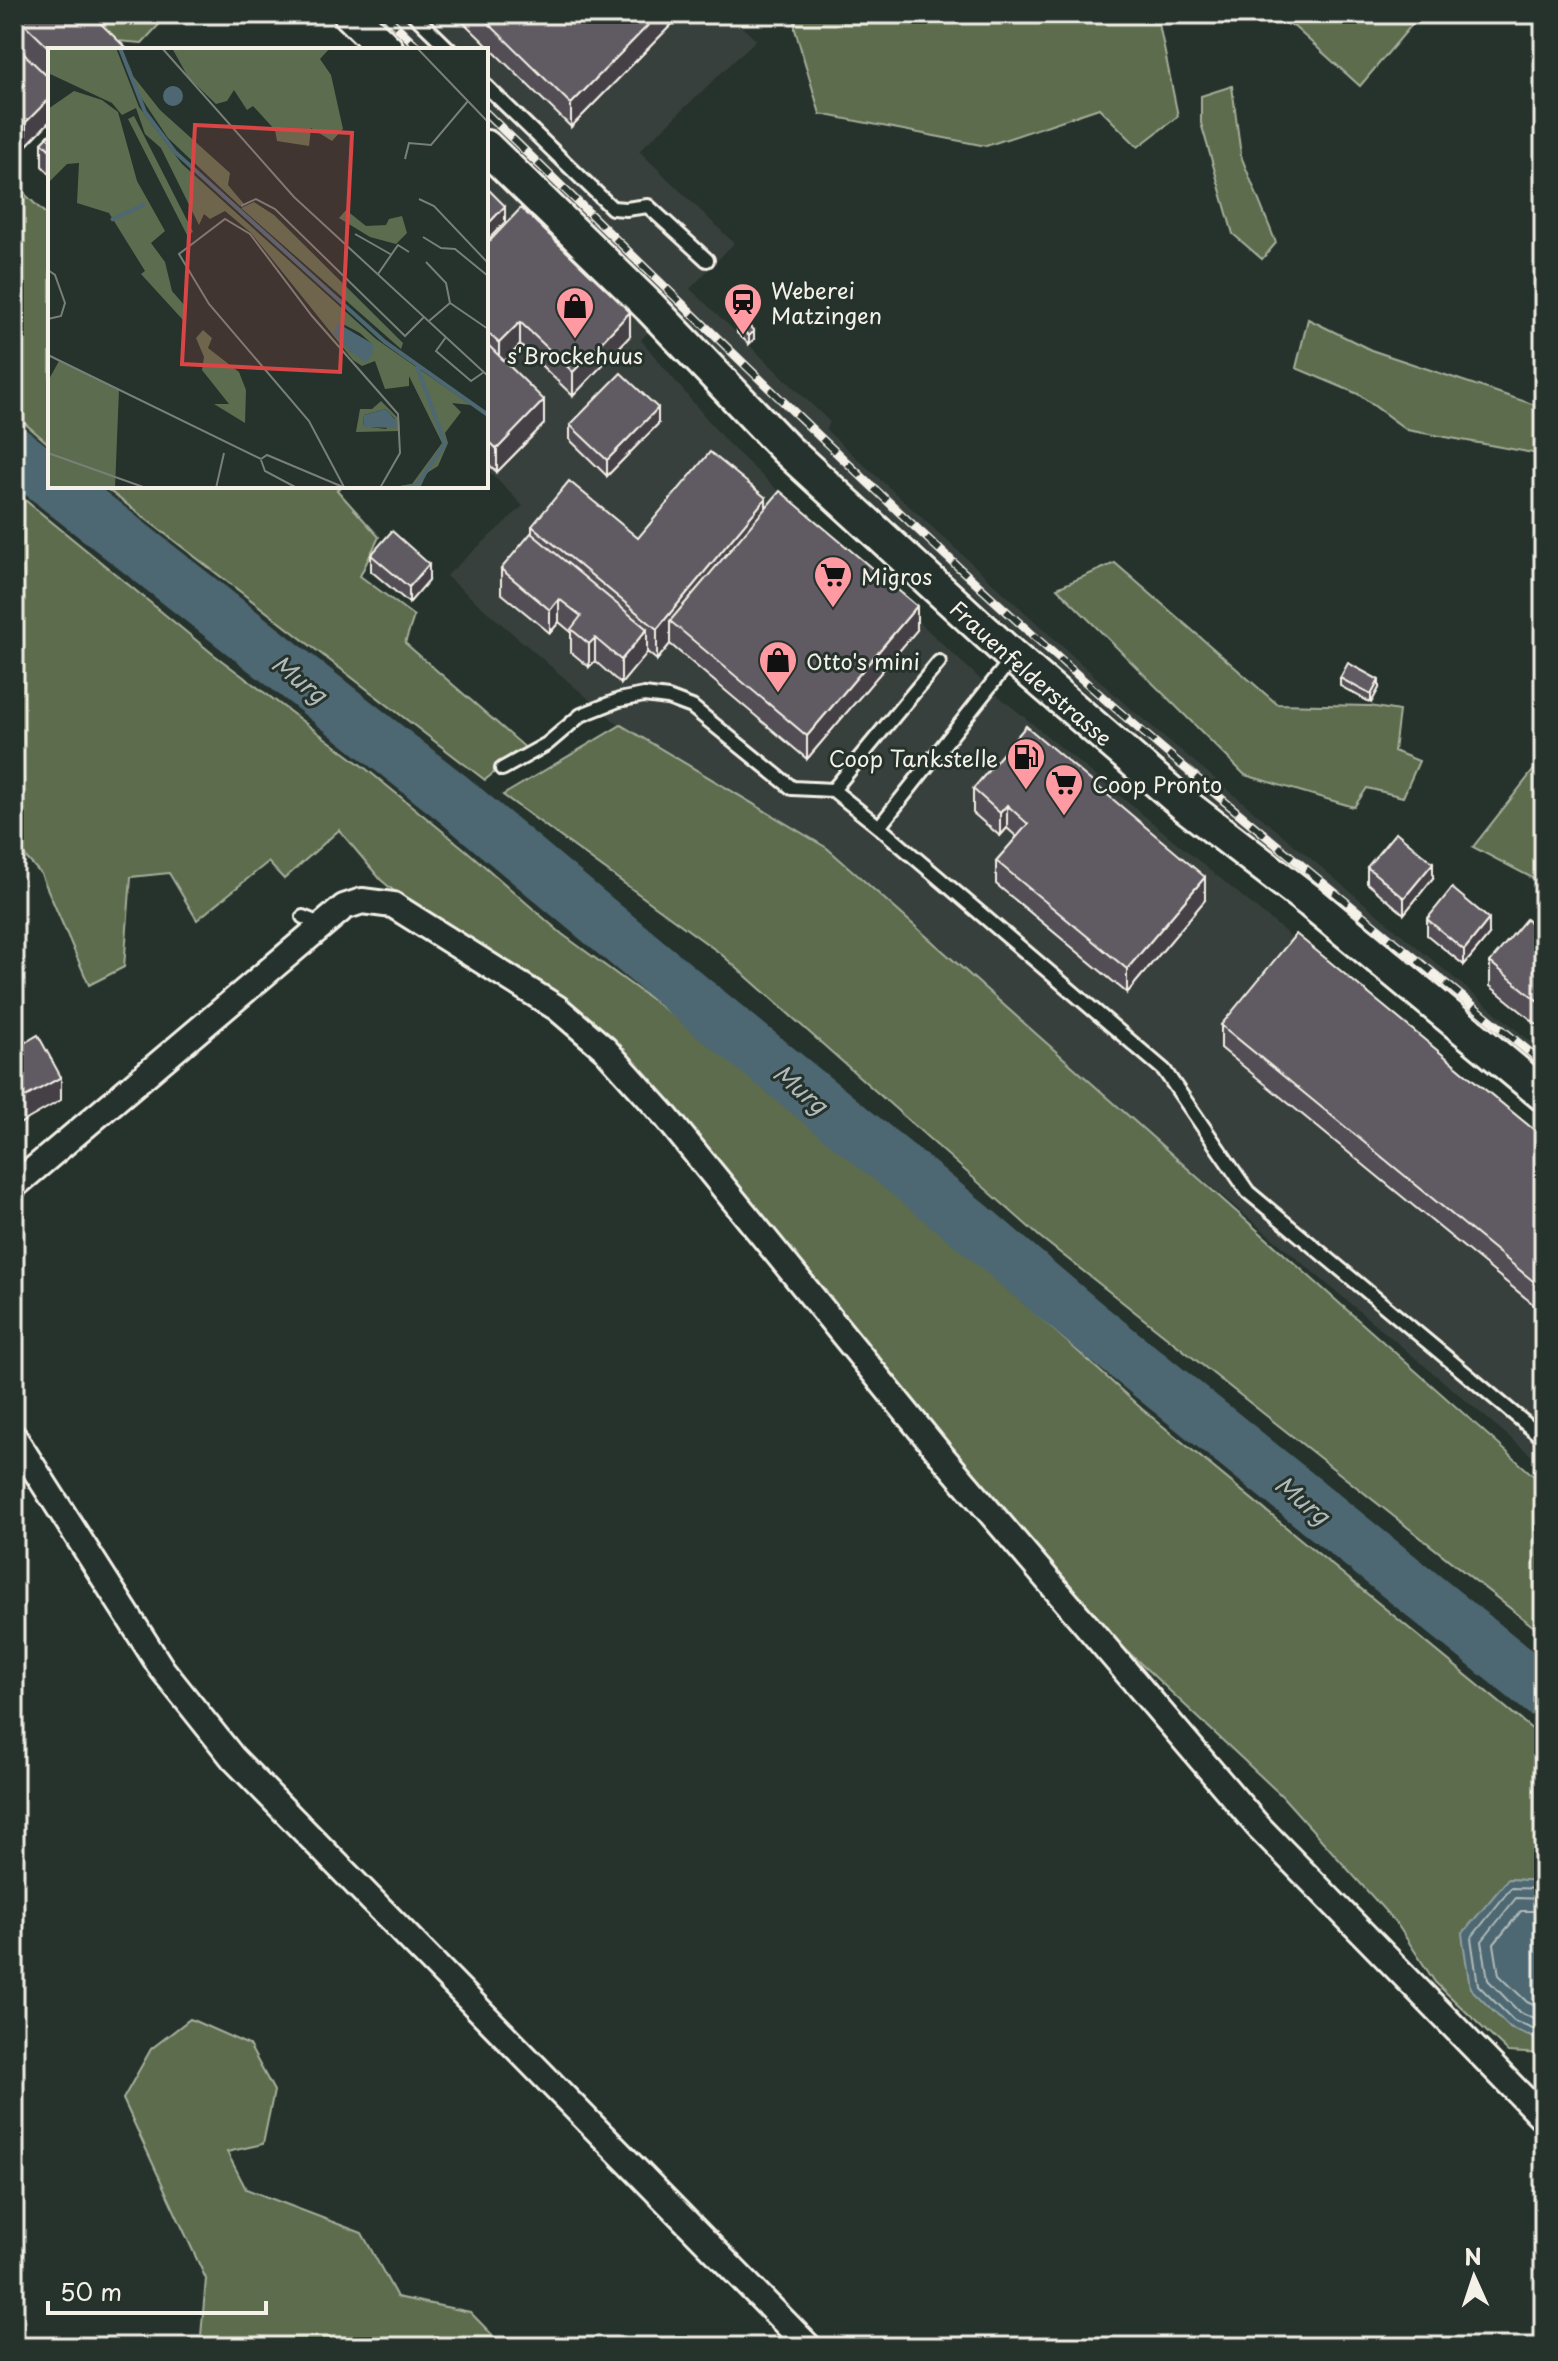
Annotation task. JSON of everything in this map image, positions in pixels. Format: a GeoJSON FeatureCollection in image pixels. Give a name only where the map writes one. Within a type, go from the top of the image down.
{"type":"FeatureCollection","features":[{"type":"Feature","properties":{"kind":"main road"},"geometry":{"type":"LineString","coordinates":[[350,14],[385,48]]}},
{"type":"Feature","properties":{"kind":"main road","name":"Frauenfelderstrasse"},"geometry":{"type":"LineString","coordinates":[[488,149],[650,307],[786,449],[1013,657],[1185,805],[1311,902],[1544,1095]]}},
{"type":"Feature","properties":{"kind":"street"},"geometry":{"type":"LineString","coordinates":[[14,1186],[313,921],[362,901],[393,905],[557,1008],[605,1049],[667,1118],[941,1455],[1258,1826],[1544,2119]]}},
{"type":"Feature","properties":{"kind":"street"},"geometry":{"type":"LineString","coordinates":[[14,1437],[162,1669],[233,1758],[809,2347]]}},
{"type":"Feature","properties":{"kind":"lane"},"geometry":{"type":"LineString","coordinates":[[413,14],[448,48]]}},
{"type":"Feature","properties":{"kind":"lane"},"geometry":{"type":"LineString","coordinates":[[488,88],[612,208],[648,206],[707,260]]}},
{"type":"Feature","properties":{"kind":"lane"},"geometry":{"type":"LineString","coordinates":[[879,827],[1013,657]]}},
{"type":"Feature","properties":{"kind":"lane"},"geometry":{"type":"LineString","coordinates":[[833,790],[939,662]]}},
{"type":"Feature","properties":{"kind":"lane"},"geometry":{"type":"LineString","coordinates":[[502,769],[547,744],[581,715],[619,700],[644,695],[668,698],[692,707],[792,788],[833,790],[1164,1070],[1248,1192],[1544,1439]]}},
{"type":"Feature","properties":{"kind":"shaded area"},"geometry":{"type":"Polygon","coordinates":[[[371,14],[728,14],[756,40],[639,151],[734,243],[690,289],[737,333],[743,328],[754,339],[749,345],[830,422],[826,430],[1125,704],[1544,1053],[1544,1077],[1042,656],[799,435],[672,307],[641,340],[727,443],[996,694],[1544,1145],[1544,1466],[1183,1163],[827,848],[619,725],[446,576],[523,506],[488,470],[488,160],[504,144],[488,128],[488,48],[406,48],[371,14]]]}},
{"type":"Feature","properties":{"kind":"green space"},"geometry":{"type":"Polygon","coordinates":[[[74,14],[169,14],[142,43],[103,40],[74,14]]]}},
{"type":"Feature","properties":{"kind":"green space"},"geometry":{"type":"Polygon","coordinates":[[[795,14],[1157,14],[1178,116],[1138,147],[1099,108],[986,146],[820,114],[795,29],[795,14]]]}},
{"type":"Feature","properties":{"kind":"green space"},"geometry":{"type":"Polygon","coordinates":[[[1280,14],[1421,14],[1360,86],[1280,14]]]}},
{"type":"Feature","properties":{"kind":"green space"},"geometry":{"type":"Polygon","coordinates":[[[1232,86],[1241,156],[1276,243],[1262,259],[1233,234],[1201,123],[1201,96],[1232,86]]]}},
{"type":"Feature","properties":{"kind":"green space"},"geometry":{"type":"Polygon","coordinates":[[[14,184],[48,216],[48,443],[14,414],[14,184]]]}},
{"type":"Feature","properties":{"kind":"green space"},"geometry":{"type":"Polygon","coordinates":[[[1308,319],[1371,350],[1544,408],[1544,455],[1407,430],[1358,394],[1296,368],[1308,319]]]}},
{"type":"Feature","properties":{"kind":"green space"},"geometry":{"type":"Polygon","coordinates":[[[106,488],[339,488],[337,490],[379,537],[360,576],[414,616],[405,643],[528,750],[485,780],[106,488]]]}},
{"type":"Feature","properties":{"kind":"green space"},"geometry":{"type":"Polygon","coordinates":[[[14,491],[213,654],[365,768],[562,934],[741,1065],[991,1273],[1142,1409],[1544,1739],[1544,1881],[1508,1879],[1510,2028],[1544,2042],[1544,2054],[1508,2052],[1435,1982],[1397,1924],[1282,1796],[1059,1587],[670,1104],[611,1038],[578,1011],[413,907],[381,880],[339,830],[284,879],[268,862],[197,920],[169,873],[131,877],[124,967],[89,985],[41,874],[14,844],[14,491]]]}},
{"type":"Feature","properties":{"kind":"green space"},"geometry":{"type":"Polygon","coordinates":[[[1115,563],[1277,704],[1370,706],[1399,711],[1394,751],[1419,761],[1403,797],[1367,788],[1354,807],[1245,775],[1057,588],[1115,563]]]}},
{"type":"Feature","properties":{"kind":"green space"},"geometry":{"type":"Polygon","coordinates":[[[621,725],[827,848],[1544,1485],[1544,1635],[1040,1237],[721,954],[503,795],[621,725]]]}},
{"type":"Feature","properties":{"kind":"green space"},"geometry":{"type":"Polygon","coordinates":[[[1540,762],[1544,765],[1544,884],[1473,847],[1540,762]]]}},
{"type":"Feature","properties":{"kind":"green space"},"geometry":{"type":"Polygon","coordinates":[[[190,2019],[249,2045],[274,2091],[263,2144],[227,2152],[246,2189],[362,2233],[397,2297],[470,2312],[504,2347],[200,2347],[206,2279],[123,2099],[151,2049],[190,2019]]]}},
{"type":"Feature","properties":{"kind":"water"},"geometry":{"type":"Polygon","coordinates":[[[1508,1879],[1544,1881],[1544,2042],[1510,2028],[1470,1988],[1462,1934],[1508,1879]]]}},
{"type":"Feature","properties":{"kind":"building"},"geometry":{"type":"Polygon","coordinates":[[[14,14],[91,14],[126,48],[49,48],[14,14]]]}},
{"type":"Feature","properties":{"kind":"building"},"geometry":{"type":"Polygon","coordinates":[[[479,14],[659,14],[571,104],[479,14]]]}},
{"type":"Feature","properties":{"kind":"building"},"geometry":{"type":"Polygon","coordinates":[[[14,44],[48,77],[48,100],[26,122],[14,110],[14,44]]]}},
{"type":"Feature","properties":{"kind":"building"},"geometry":{"type":"Polygon","coordinates":[[[488,189],[505,206],[488,224],[488,189]]]}},
{"type":"Feature","properties":{"kind":"building"},"geometry":{"type":"Polygon","coordinates":[[[521,208],[630,312],[573,372],[520,322],[499,343],[488,333],[488,243],[521,208]]]}},
{"type":"Feature","properties":{"kind":"building"},"geometry":{"type":"Polygon","coordinates":[[[743,320],[754,331],[749,336],[737,325],[743,320]]]}},
{"type":"Feature","properties":{"kind":"building"},"geometry":{"type":"Polygon","coordinates":[[[488,345],[544,400],[497,449],[488,440],[488,345]]]}},
{"type":"Feature","properties":{"kind":"building"},"geometry":{"type":"Polygon","coordinates":[[[621,373],[658,408],[607,460],[570,425],[621,373]]]}},
{"type":"Feature","properties":{"kind":"building"},"geometry":{"type":"Polygon","coordinates":[[[710,452],[766,498],[657,629],[532,526],[569,481],[638,538],[710,452]]]}},
{"type":"Feature","properties":{"kind":"building"},"geometry":{"type":"Polygon","coordinates":[[[780,491],[917,606],[807,736],[670,621],[780,491]]]}},
{"type":"Feature","properties":{"kind":"building"},"geometry":{"type":"Polygon","coordinates":[[[392,531],[429,564],[409,587],[371,555],[392,531]]]}},
{"type":"Feature","properties":{"kind":"building"},"geometry":{"type":"Polygon","coordinates":[[[531,533],[647,629],[621,660],[595,638],[589,644],[571,629],[581,616],[559,599],[550,610],[501,569],[531,533]]]}},
{"type":"Feature","properties":{"kind":"building"},"geometry":{"type":"Polygon","coordinates":[[[1348,663],[1379,680],[1371,695],[1340,678],[1348,663]]]}},
{"type":"Feature","properties":{"kind":"building"},"geometry":{"type":"Polygon","coordinates":[[[1026,726],[1205,877],[1127,969],[996,861],[1028,824],[1007,805],[1000,813],[973,789],[1026,726]]]}},
{"type":"Feature","properties":{"kind":"building"},"geometry":{"type":"Polygon","coordinates":[[[1396,832],[1433,863],[1404,898],[1367,867],[1396,832]]]}},
{"type":"Feature","properties":{"kind":"building"},"geometry":{"type":"Polygon","coordinates":[[[1452,888],[1489,919],[1464,950],[1427,919],[1452,888]]]}},
{"type":"Feature","properties":{"kind":"building"},"geometry":{"type":"Polygon","coordinates":[[[1526,919],[1544,934],[1544,1006],[1490,962],[1526,919]]]}},
{"type":"Feature","properties":{"kind":"building"},"geometry":{"type":"Polygon","coordinates":[[[1296,934],[1544,1138],[1544,1290],[1221,1025],[1296,934]]]}},
{"type":"Feature","properties":{"kind":"building"},"geometry":{"type":"Polygon","coordinates":[[[38,1035],[61,1077],[14,1103],[14,1049],[38,1035]]]}},
{"type":"Feature","properties":{"kind":"waterway","name":"Murg"},"geometry":{"type":"LineString","coordinates":[[14,453],[48,479]]}},
{"type":"Feature","properties":{"kind":"waterway","name":"Murg"},"geometry":{"type":"LineString","coordinates":[[59,488],[452,798],[1085,1323],[1544,1693]]}},
{"type":"Feature","properties":{"kind":"railway"},"geometry":{"type":"LineString","coordinates":[[384,14],[419,48]]}},
{"type":"Feature","properties":{"kind":"railway"},"geometry":{"type":"LineString","coordinates":[[488,115],[833,449],[1045,646],[1230,806],[1544,1064]]}},
{"type":"Feature","properties":{"kind":"place","name":"Weberei Matzingen"},"geometry":{"type":"Point","coordinates":[743,336]}},
{"type":"Feature","properties":{"kind":"place","name":"s'Brockehuus"},"geometry":{"type":"Point","coordinates":[575,340]}},
{"type":"Feature","properties":{"kind":"place","name":"Migros"},"geometry":{"type":"Point","coordinates":[833,609]}},
{"type":"Feature","properties":{"kind":"place","name":"Otto's mini"},"geometry":{"type":"Point","coordinates":[778,694]}},
{"type":"Feature","properties":{"kind":"place","name":"Coop Tankstelle"},"geometry":{"type":"Point","coordinates":[1026,791]}},
{"type":"Feature","properties":{"kind":"place","name":"Coop Pronto"},"geometry":{"type":"Point","coordinates":[1064,817]}}]}
